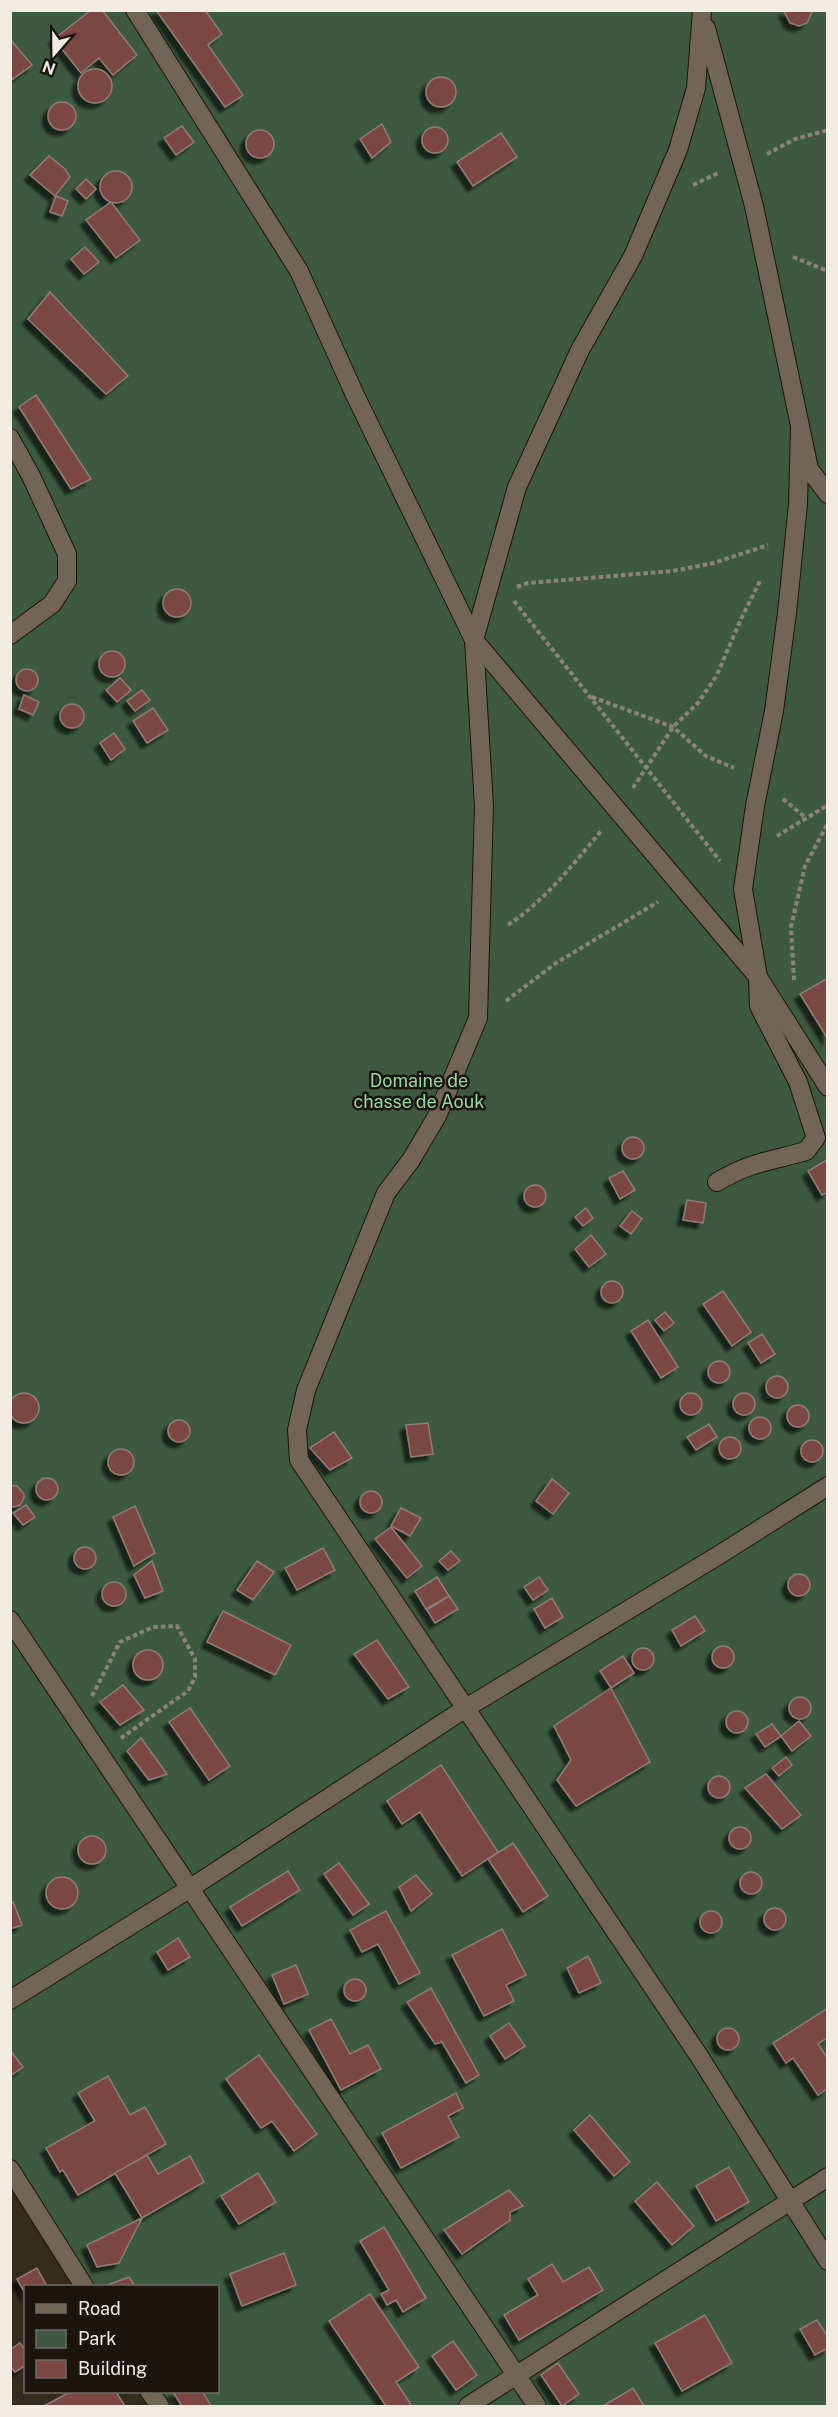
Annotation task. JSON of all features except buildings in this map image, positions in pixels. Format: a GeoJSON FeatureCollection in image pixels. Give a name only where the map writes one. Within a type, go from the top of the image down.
{"type":"FeatureCollection","features":[{"type":"Feature","properties":{"kind":"street"},"geometry":{"type":"LineString","coordinates":[[135,10],[299,271],[355,395],[474,640],[758,977],[828,1087]]}},
{"type":"Feature","properties":{"kind":"street"},"geometry":{"type":"LineString","coordinates":[[702,13],[754,206],[808,469],[828,494]]}},
{"type":"Feature","properties":{"kind":"street"},"geometry":{"type":"LineString","coordinates":[[702,13],[696,88],[678,150],[633,256],[580,350],[517,488],[474,640],[484,806],[478,944],[478,1018],[437,1116],[411,1160],[386,1193],[306,1390],[297,1430],[299,1460],[699,2056],[828,2261]]}},
{"type":"Feature","properties":{"kind":"street"},"geometry":{"type":"LineString","coordinates":[[717,1182],[759,1161],[806,1151],[816,1138],[798,1082],[759,1006],[758,977],[743,889],[760,780],[774,711],[795,536],[800,429]]}},
{"type":"Feature","properties":{"kind":"street"},"geometry":{"type":"LineString","coordinates":[[10,438],[31,476],[67,554],[67,581],[52,604],[10,635]]}},
{"type":"Feature","properties":{"kind":"street"},"geometry":{"type":"LineString","coordinates":[[10,2000],[189,1889],[466,1708],[828,1486]]}},
{"type":"Feature","properties":{"kind":"street"},"geometry":{"type":"LineString","coordinates":[[10,1620],[537,2406]]}},
{"type":"Feature","properties":{"kind":"street"},"geometry":{"type":"LineString","coordinates":[[10,2169],[83,2285]]}},
{"type":"Feature","properties":{"kind":"street"},"geometry":{"type":"LineString","coordinates":[[468,2406],[828,2177]]}},
{"type":"Feature","properties":{"kind":"street"},"geometry":{"type":"LineString","coordinates":[[151,2393],[160,2406]]}},
{"type":"Feature","properties":{"kind":"path"},"geometry":{"type":"LineString","coordinates":[[507,591],[528,584],[673,571],[714,563],[795,536]]}},
{"type":"Feature","properties":{"kind":"path"},"geometry":{"type":"LineString","coordinates":[[478,944],[524,914],[550,891],[619,810],[673,727],[698,703],[717,675],[740,621],[765,572]]}},
{"type":"Feature","properties":{"kind":"path"},"geometry":{"type":"LineString","coordinates":[[491,576],[507,591],[725,867],[747,858],[767,841],[828,805]]}},
{"type":"Feature","properties":{"kind":"path"},"geometry":{"type":"LineString","coordinates":[[591,697],[673,727],[706,756],[760,780],[806,818]]}},
{"type":"Feature","properties":{"kind":"path"},"geometry":{"type":"LineString","coordinates":[[794,990],[791,927],[805,866],[828,823]]}},
{"type":"Feature","properties":{"kind":"path"},"geometry":{"type":"LineString","coordinates":[[478,1018],[523,989],[556,963],[683,887]]}},
{"type":"Feature","properties":{"kind":"path"},"geometry":{"type":"LineString","coordinates":[[78,1723],[120,1642],[153,1627],[177,1626],[195,1659],[195,1677],[188,1691],[98,1754]]}},
{"type":"Feature","properties":{"kind":"green space","name":"Domaine de chasse de Aouk"},"geometry":{"type":"Polygon","coordinates":[[[11,11],[827,11],[827,2406],[159,2406],[150,2393],[219,2393],[219,2285],[82,2285],[11,2171],[11,11]]]}}]}
